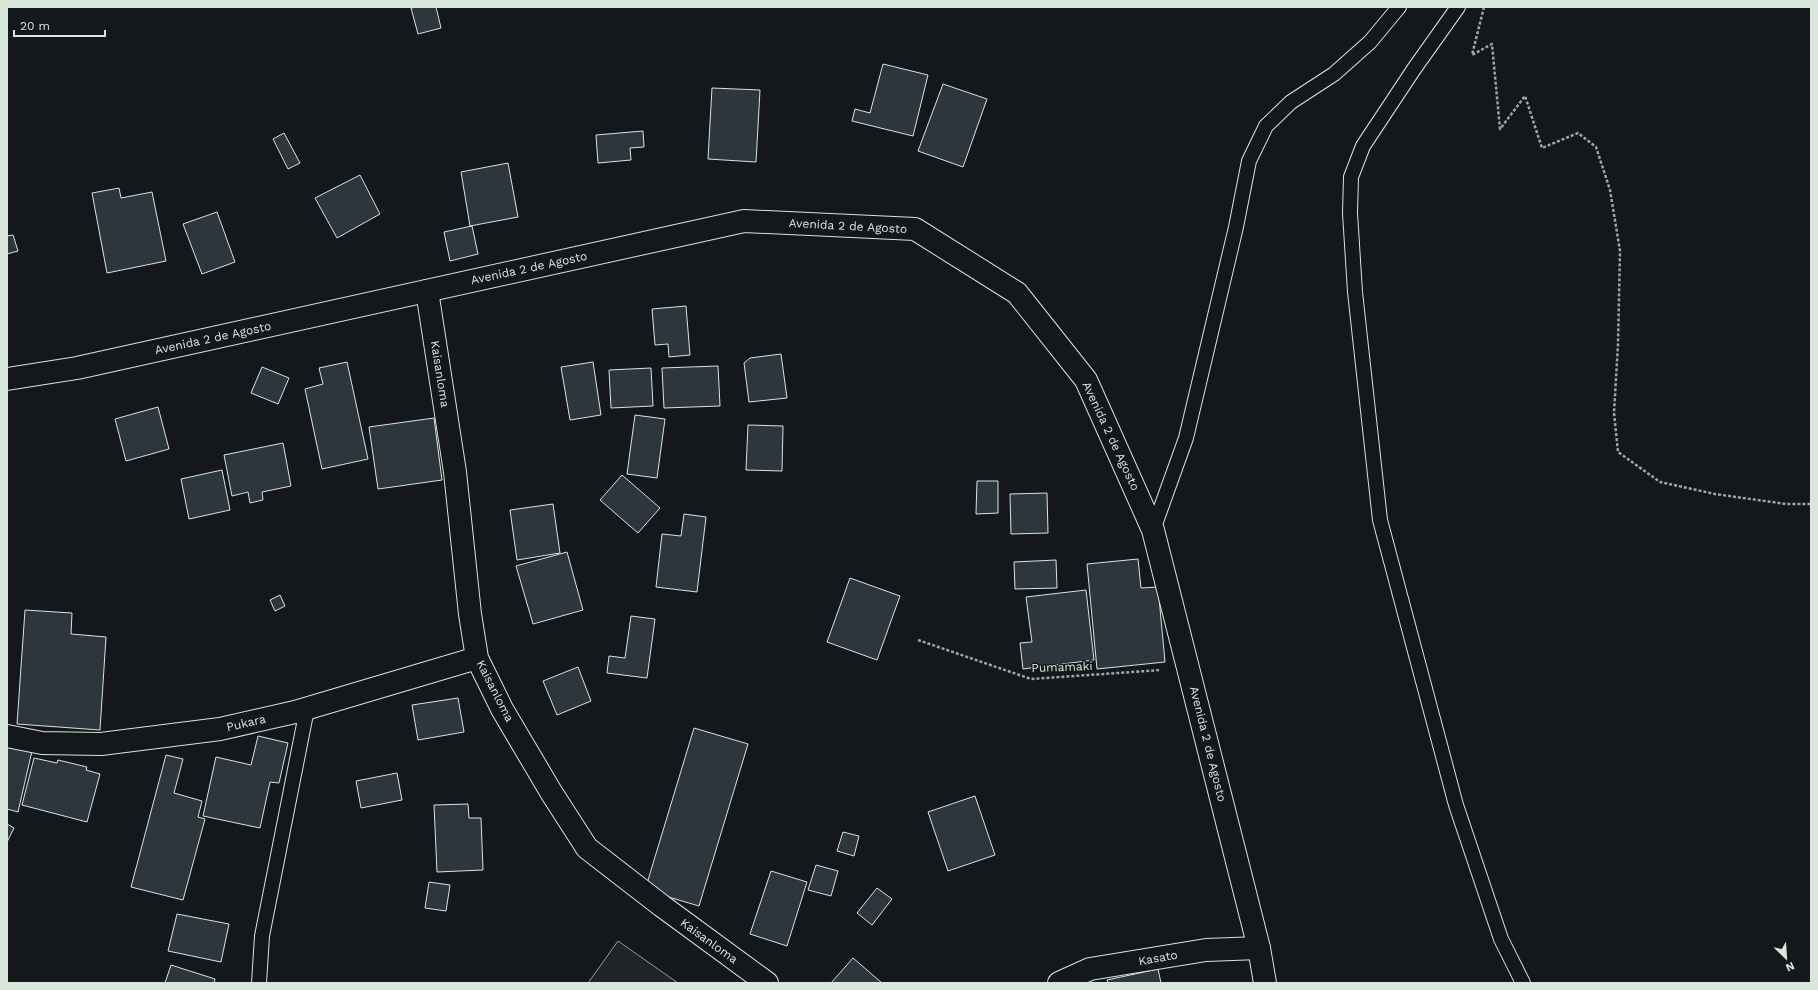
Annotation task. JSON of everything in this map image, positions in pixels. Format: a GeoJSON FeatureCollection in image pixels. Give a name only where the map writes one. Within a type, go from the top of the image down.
{"type":"FeatureCollection","features":[{"type":"Feature","properties":{"kind":"main road","name":"Avenida 2 de Agosto"},"geometry":{"type":"LineString","coordinates":[[7,378],[77,368],[744,221],[915,229],[1017,293],[1086,380],[1153,530],[1259,948],[1265,983]]}},
{"type":"Feature","properties":{"kind":"main road","name":"Kaisanloma"},"geometry":{"type":"LineString","coordinates":[[426,291],[455,472],[470,614],[477,658],[502,708],[521,741],[551,792],[587,848],[662,906],[767,983]]}},
{"type":"Feature","properties":{"kind":"main road","name":"Pukara"},"geometry":{"type":"LineString","coordinates":[[7,736],[42,743],[101,744],[220,729],[307,709],[477,658]]}},
{"type":"Feature","properties":{"kind":"main road","name":"Kasato"},"geometry":{"type":"LineString","coordinates":[[1060,983],[1090,970],[1105,967],[1206,950],[1259,948]]}},
{"type":"Feature","properties":{"kind":"lane"},"geometry":{"type":"LineString","coordinates":[[1153,530],[1186,438],[1236,227],[1249,161],[1266,126],[1291,102],[1334,74],[1370,42],[1399,7]]}},
{"type":"Feature","properties":{"kind":"lane"},"geometry":{"type":"LineString","coordinates":[[1458,7],[1363,146],[1351,177],[1350,213],[1355,292],[1380,520],[1456,804],[1501,939],[1523,983]]}},
{"type":"Feature","properties":{"kind":"lane"},"geometry":{"type":"LineString","coordinates":[[259,983],[262,936],[307,709]]}},
{"type":"Feature","properties":{"kind":"path"},"geometry":{"type":"LineString","coordinates":[[1484,7],[1472,55],[1492,44],[1500,129],[1525,96],[1542,148],[1578,133],[1596,147],[1610,190],[1620,251],[1618,344],[1614,413],[1618,452],[1660,482],[1715,494],[1786,504],[1811,504]]}},
{"type":"Feature","properties":{"kind":"path","name":"Pumamaki"},"geometry":{"type":"LineString","coordinates":[[918,640],[1031,679],[1189,668]]}},
{"type":"Feature","properties":{"kind":"shaded area"},"geometry":{"type":"Polygon","coordinates":[[[618,941],[678,983],[588,983],[618,941]]]}},
{"type":"Feature","properties":{"kind":"building"},"geometry":{"type":"Polygon","coordinates":[[[436,7],[441,28],[418,34],[411,8],[436,7]]]}},
{"type":"Feature","properties":{"kind":"building"},"geometry":{"type":"Polygon","coordinates":[[[883,64],[928,75],[913,136],[852,121],[855,109],[870,113],[883,64]]]}},
{"type":"Feature","properties":{"kind":"building"},"geometry":{"type":"Polygon","coordinates":[[[943,84],[987,99],[963,167],[918,151],[943,84]]]}},
{"type":"Feature","properties":{"kind":"building"},"geometry":{"type":"Polygon","coordinates":[[[712,88],[760,90],[756,162],[708,159],[712,88]]]}},
{"type":"Feature","properties":{"kind":"building"},"geometry":{"type":"Polygon","coordinates":[[[643,131],[644,147],[630,148],[631,160],[598,163],[596,135],[643,131]]]}},
{"type":"Feature","properties":{"kind":"building"},"geometry":{"type":"Polygon","coordinates":[[[284,133],[300,163],[288,169],[273,139],[284,133]]]}},
{"type":"Feature","properties":{"kind":"building"},"geometry":{"type":"Polygon","coordinates":[[[508,163],[518,217],[470,226],[461,172],[508,163]]]}},
{"type":"Feature","properties":{"kind":"building"},"geometry":{"type":"Polygon","coordinates":[[[360,175],[380,214],[337,238],[315,198],[360,175]]]}},
{"type":"Feature","properties":{"kind":"building"},"geometry":{"type":"Polygon","coordinates":[[[119,188],[121,198],[152,192],[166,261],[107,273],[92,193],[119,188]]]}},
{"type":"Feature","properties":{"kind":"building"},"geometry":{"type":"Polygon","coordinates":[[[217,212],[235,262],[202,274],[183,224],[217,212]]]}},
{"type":"Feature","properties":{"kind":"building"},"geometry":{"type":"Polygon","coordinates":[[[472,226],[478,254],[450,261],[444,232],[472,226]]]}},
{"type":"Feature","properties":{"kind":"building"},"geometry":{"type":"Polygon","coordinates":[[[13,235],[18,251],[7,254],[7,236],[13,235]]]}},
{"type":"Feature","properties":{"kind":"building"},"geometry":{"type":"Polygon","coordinates":[[[686,306],[690,355],[669,357],[668,344],[655,345],[652,309],[686,306]]]}},
{"type":"Feature","properties":{"kind":"building"},"geometry":{"type":"Polygon","coordinates":[[[781,354],[787,398],[749,402],[744,363],[750,358],[781,354]]]}},
{"type":"Feature","properties":{"kind":"building"},"geometry":{"type":"Polygon","coordinates":[[[347,362],[368,459],[322,469],[305,389],[323,384],[319,368],[347,362]]]}},
{"type":"Feature","properties":{"kind":"building"},"geometry":{"type":"Polygon","coordinates":[[[593,362],[601,415],[570,420],[561,367],[593,362]]]}},
{"type":"Feature","properties":{"kind":"building"},"geometry":{"type":"Polygon","coordinates":[[[718,366],[720,406],[664,408],[662,368],[718,366]]]}},
{"type":"Feature","properties":{"kind":"building"},"geometry":{"type":"Polygon","coordinates":[[[262,367],[289,378],[278,404],[251,393],[262,367]]]}},
{"type":"Feature","properties":{"kind":"building"},"geometry":{"type":"Polygon","coordinates":[[[651,368],[653,406],[611,408],[609,370],[651,368]]]}},
{"type":"Feature","properties":{"kind":"building"},"geometry":{"type":"Polygon","coordinates":[[[158,407],[169,449],[126,461],[115,419],[158,407]]]}},
{"type":"Feature","properties":{"kind":"building"},"geometry":{"type":"Polygon","coordinates":[[[635,415],[665,419],[657,478],[627,474],[635,415]]]}},
{"type":"Feature","properties":{"kind":"building"},"geometry":{"type":"Polygon","coordinates":[[[434,418],[442,480],[378,489],[369,427],[434,418]]]}},
{"type":"Feature","properties":{"kind":"building"},"geometry":{"type":"Polygon","coordinates":[[[748,425],[783,426],[782,471],[746,470],[748,425]]]}},
{"type":"Feature","properties":{"kind":"building"},"geometry":{"type":"Polygon","coordinates":[[[283,443],[291,486],[262,492],[263,500],[250,503],[248,492],[232,496],[224,455],[283,443]]]}},
{"type":"Feature","properties":{"kind":"building"},"geometry":{"type":"Polygon","coordinates":[[[222,470],[230,510],[189,519],[181,479],[222,470]]]}},
{"type":"Feature","properties":{"kind":"building"},"geometry":{"type":"Polygon","coordinates":[[[622,475],[660,508],[638,533],[600,500],[622,475]]]}},
{"type":"Feature","properties":{"kind":"building"},"geometry":{"type":"Polygon","coordinates":[[[977,481],[998,481],[998,513],[976,514],[977,481]]]}},
{"type":"Feature","properties":{"kind":"building"},"geometry":{"type":"Polygon","coordinates":[[[1047,493],[1048,533],[1011,534],[1010,494],[1047,493]]]}},
{"type":"Feature","properties":{"kind":"building"},"geometry":{"type":"Polygon","coordinates":[[[553,504],[560,553],[517,560],[510,510],[553,504]]]}},
{"type":"Feature","properties":{"kind":"building"},"geometry":{"type":"Polygon","coordinates":[[[684,514],[706,517],[697,592],[656,587],[662,534],[681,536],[684,514]]]}},
{"type":"Feature","properties":{"kind":"building"},"geometry":{"type":"Polygon","coordinates":[[[567,552],[583,610],[533,624],[516,566],[567,552]]]}},
{"type":"Feature","properties":{"kind":"building"},"geometry":{"type":"Polygon","coordinates":[[[1138,559],[1141,588],[1158,587],[1165,662],[1097,669],[1087,564],[1138,559]]]}},
{"type":"Feature","properties":{"kind":"building"},"geometry":{"type":"Polygon","coordinates":[[[1056,560],[1057,588],[1015,589],[1014,562],[1056,560]]]}},
{"type":"Feature","properties":{"kind":"building"},"geometry":{"type":"Polygon","coordinates":[[[850,578],[900,596],[877,660],[827,642],[850,578]]]}},
{"type":"Feature","properties":{"kind":"building"},"geometry":{"type":"Polygon","coordinates":[[[1086,590],[1094,660],[1023,669],[1020,643],[1032,642],[1026,597],[1086,590]]]}},
{"type":"Feature","properties":{"kind":"building"},"geometry":{"type":"Polygon","coordinates":[[[280,595],[285,606],[275,611],[270,600],[280,595]]]}},
{"type":"Feature","properties":{"kind":"building"},"geometry":{"type":"Polygon","coordinates":[[[25,610],[72,613],[71,634],[106,637],[100,730],[17,724],[25,610]]]}},
{"type":"Feature","properties":{"kind":"building"},"geometry":{"type":"Polygon","coordinates":[[[631,616],[655,619],[647,678],[607,673],[609,656],[625,658],[631,616]]]}},
{"type":"Feature","properties":{"kind":"building"},"geometry":{"type":"Polygon","coordinates":[[[578,667],[591,701],[557,715],[543,681],[578,667]]]}},
{"type":"Feature","properties":{"kind":"building"},"geometry":{"type":"Polygon","coordinates":[[[458,698],[464,732],[418,740],[412,705],[458,698]]]}},
{"type":"Feature","properties":{"kind":"building"},"geometry":{"type":"Polygon","coordinates":[[[694,728],[748,744],[699,906],[645,890],[694,728]]]}},
{"type":"Feature","properties":{"kind":"building"},"geometry":{"type":"Polygon","coordinates":[[[258,736],[288,743],[279,783],[270,782],[260,828],[203,816],[216,757],[251,765],[258,736]]]}},
{"type":"Feature","properties":{"kind":"building"},"geometry":{"type":"Polygon","coordinates":[[[7,746],[32,751],[18,812],[7,809],[7,746]]]}},
{"type":"Feature","properties":{"kind":"building"},"geometry":{"type":"Polygon","coordinates":[[[166,755],[183,759],[174,793],[202,801],[198,817],[205,819],[183,900],[131,887],[166,755]]]}},
{"type":"Feature","properties":{"kind":"building"},"geometry":{"type":"Polygon","coordinates":[[[34,758],[57,763],[58,760],[87,767],[86,770],[100,774],[87,822],[22,805],[34,758]]]}},
{"type":"Feature","properties":{"kind":"building"},"geometry":{"type":"Polygon","coordinates":[[[397,773],[402,800],[361,808],[356,781],[397,773]]]}},
{"type":"Feature","properties":{"kind":"building"},"geometry":{"type":"Polygon","coordinates":[[[975,796],[995,855],[948,871],[928,812],[975,796]]]}},
{"type":"Feature","properties":{"kind":"building"},"geometry":{"type":"Polygon","coordinates":[[[468,804],[469,818],[481,818],[483,870],[437,872],[434,805],[468,804]]]}},
{"type":"Feature","properties":{"kind":"building"},"geometry":{"type":"Polygon","coordinates":[[[7,824],[14,828],[7,842],[7,824]]]}},
{"type":"Feature","properties":{"kind":"building"},"geometry":{"type":"Polygon","coordinates":[[[843,832],[859,836],[854,856],[837,851],[843,832]]]}},
{"type":"Feature","properties":{"kind":"building"},"geometry":{"type":"Polygon","coordinates":[[[816,865],[838,871],[831,896],[808,890],[816,865]]]}},
{"type":"Feature","properties":{"kind":"building"},"geometry":{"type":"Polygon","coordinates":[[[771,871],[807,882],[787,946],[750,934],[771,871]]]}},
{"type":"Feature","properties":{"kind":"building"},"geometry":{"type":"Polygon","coordinates":[[[429,882],[450,885],[446,911],[425,908],[429,882]]]}},
{"type":"Feature","properties":{"kind":"building"},"geometry":{"type":"Polygon","coordinates":[[[877,888],[892,899],[872,925],[857,913],[877,888]]]}},
{"type":"Feature","properties":{"kind":"building"},"geometry":{"type":"Polygon","coordinates":[[[177,914],[229,924],[221,962],[168,951],[177,914]]]}},
{"type":"Feature","properties":{"kind":"building"},"geometry":{"type":"Polygon","coordinates":[[[853,958],[882,983],[831,983],[853,958]]]}},
{"type":"Feature","properties":{"kind":"building"},"geometry":{"type":"Polygon","coordinates":[[[171,965],[215,979],[214,983],[165,983],[171,965]]]}},
{"type":"Feature","properties":{"kind":"building"},"geometry":{"type":"Polygon","coordinates":[[[1158,969],[1161,983],[1108,983],[1107,980],[1158,969]]]}}]}
